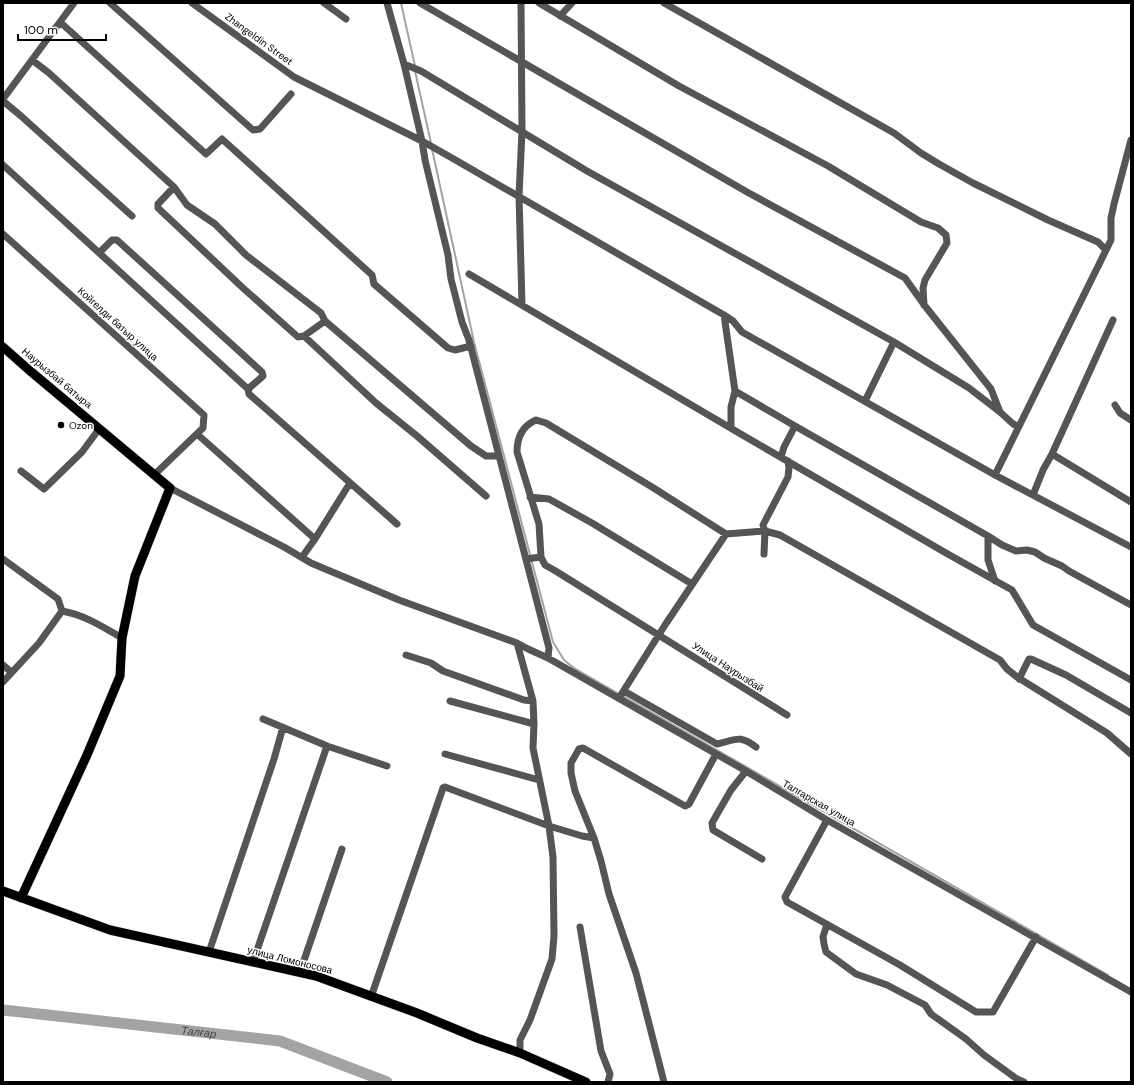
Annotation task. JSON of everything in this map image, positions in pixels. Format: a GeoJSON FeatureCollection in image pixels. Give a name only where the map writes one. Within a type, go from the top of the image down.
{"type":"FeatureCollection","features":[{"type":"Feature","properties":{"kind":"main road","name":"Наурызбай батыра"},"geometry":{"type":"LineString","coordinates":[[3,347],[170,488]]}},
{"type":"Feature","properties":{"kind":"main road"},"geometry":{"type":"LineString","coordinates":[[21,898],[87,755],[120,676],[122,638],[135,576],[170,488]]}},
{"type":"Feature","properties":{"kind":"main road","name":"улица Ломоносова"},"geometry":{"type":"LineString","coordinates":[[3,891],[110,930],[316,976],[520,1053],[586,1082]]}},
{"type":"Feature","properties":{"kind":"street"},"geometry":{"type":"LineString","coordinates":[[74,3],[3,100],[132,216]]}},
{"type":"Feature","properties":{"kind":"street"},"geometry":{"type":"LineString","coordinates":[[110,3],[253,130],[260,129],[291,94]]}},
{"type":"Feature","properties":{"kind":"street","name":"Zhangeldin Street"},"geometry":{"type":"LineString","coordinates":[[192,3],[294,77],[428,144],[724,315],[733,321],[742,332],[995,475],[1131,547]]}},
{"type":"Feature","properties":{"kind":"street"},"geometry":{"type":"LineString","coordinates":[[324,3],[346,19]]}},
{"type":"Feature","properties":{"kind":"street"},"geometry":{"type":"LineString","coordinates":[[387,3],[428,144],[424,160],[448,255],[451,278],[462,322],[471,346],[499,456],[532,558],[549,648],[548,658]]}},
{"type":"Feature","properties":{"kind":"street"},"geometry":{"type":"LineString","coordinates":[[420,3],[747,192],[905,278],[924,306],[992,389],[1000,412]]}},
{"type":"Feature","properties":{"kind":"street"},"geometry":{"type":"LineString","coordinates":[[521,3],[522,131],[519,196],[522,304]]}},
{"type":"Feature","properties":{"kind":"street"},"geometry":{"type":"LineString","coordinates":[[539,3],[679,86],[828,166],[921,222],[938,228],[946,235],[947,243],[925,280],[923,288],[924,306]]}},
{"type":"Feature","properties":{"kind":"street"},"geometry":{"type":"LineString","coordinates":[[560,16],[572,3]]}},
{"type":"Feature","properties":{"kind":"street"},"geometry":{"type":"LineString","coordinates":[[664,3],[894,133],[921,153],[973,183],[1048,220],[1098,242],[1106,250]]}},
{"type":"Feature","properties":{"kind":"street"},"geometry":{"type":"LineString","coordinates":[[60,22],[206,154],[222,139],[372,275],[374,284],[448,348],[455,350],[471,346]]}},
{"type":"Feature","properties":{"kind":"street"},"geometry":{"type":"LineString","coordinates":[[32,60],[49,73],[174,187],[187,205],[215,224],[246,255],[321,313],[325,321],[471,446],[486,456],[499,456]]}},
{"type":"Feature","properties":{"kind":"street"},"geometry":{"type":"LineString","coordinates":[[404,64],[522,131],[587,171],[894,342],[969,388],[1018,427]]}},
{"type":"Feature","properties":{"kind":"street"},"geometry":{"type":"LineString","coordinates":[[995,475],[1111,240],[1111,218],[1131,140]]}},
{"type":"Feature","properties":{"kind":"street"},"geometry":{"type":"LineString","coordinates":[[3,164],[248,389],[249,394],[396,524]]}},
{"type":"Feature","properties":{"kind":"street"},"geometry":{"type":"LineString","coordinates":[[174,187],[158,204],[158,208],[243,288],[298,337],[304,336],[325,321]]}},
{"type":"Feature","properties":{"kind":"street","name":"Койгелди батыр улица"},"geometry":{"type":"LineString","coordinates":[[3,234],[204,414],[204,428],[197,434]]}},
{"type":"Feature","properties":{"kind":"street"},"geometry":{"type":"LineString","coordinates":[[100,252],[112,240],[117,240],[262,372],[263,376],[248,389]]}},
{"type":"Feature","properties":{"kind":"street"},"geometry":{"type":"LineString","coordinates":[[469,274],[731,428],[1012,590],[1033,625],[1131,680]]}},
{"type":"Feature","properties":{"kind":"street"},"geometry":{"type":"LineString","coordinates":[[724,315],[735,391],[731,407],[731,428]]}},
{"type":"Feature","properties":{"kind":"street"},"geometry":{"type":"LineString","coordinates":[[1033,495],[1043,470],[1052,454],[1113,320]]}},
{"type":"Feature","properties":{"kind":"street"},"geometry":{"type":"LineString","coordinates":[[304,336],[376,403],[430,446],[486,496]]}},
{"type":"Feature","properties":{"kind":"street"},"geometry":{"type":"LineString","coordinates":[[865,401],[894,342]]}},
{"type":"Feature","properties":{"kind":"street"},"geometry":{"type":"LineString","coordinates":[[735,391],[1002,545],[1016,551],[1027,550],[1035,552],[1131,605]]}},
{"type":"Feature","properties":{"kind":"street"},"geometry":{"type":"LineString","coordinates":[[1115,405],[1120,413],[1131,420]]}},
{"type":"Feature","properties":{"kind":"street"},"geometry":{"type":"LineString","coordinates":[[532,558],[539,524],[517,452],[517,441],[527,424],[536,420],[546,423],[726,534],[743,534],[764,531],[780,536],[1000,660],[1007,669],[1020,679],[1107,733],[1131,754]]}},
{"type":"Feature","properties":{"kind":"street"},"geometry":{"type":"LineString","coordinates":[[781,457],[788,438],[795,426]]}},
{"type":"Feature","properties":{"kind":"street"},"geometry":{"type":"LineString","coordinates":[[21,471],[44,489],[82,452],[99,429]]}},
{"type":"Feature","properties":{"kind":"street"},"geometry":{"type":"LineString","coordinates":[[154,475],[197,434],[315,539]]}},
{"type":"Feature","properties":{"kind":"street"},"geometry":{"type":"LineString","coordinates":[[1052,454],[1131,502]]}},
{"type":"Feature","properties":{"kind":"street"},"geometry":{"type":"LineString","coordinates":[[764,554],[765,548],[763,526],[788,477],[788,461]]}},
{"type":"Feature","properties":{"kind":"street"},"geometry":{"type":"LineString","coordinates":[[302,558],[350,483]]}},
{"type":"Feature","properties":{"kind":"street","name":"Талгарская улица"},"geometry":{"type":"LineString","coordinates":[[170,488],[284,547],[311,563],[399,600],[517,643],[528,650],[548,658],[621,695],[827,820],[1131,992]]}},
{"type":"Feature","properties":{"kind":"street"},"geometry":{"type":"LineString","coordinates":[[530,497],[549,499],[592,523],[692,584]]}},
{"type":"Feature","properties":{"kind":"street"},"geometry":{"type":"LineString","coordinates":[[726,534],[621,695],[717,744],[741,738],[756,746]]}},
{"type":"Feature","properties":{"kind":"street"},"geometry":{"type":"LineString","coordinates":[[988,536],[988,560],[995,581]]}},
{"type":"Feature","properties":{"kind":"street","name":"Улица Наурызбай"},"geometry":{"type":"LineString","coordinates":[[532,558],[659,635],[786,715]]}},
{"type":"Feature","properties":{"kind":"street"},"geometry":{"type":"LineString","coordinates":[[3,559],[58,599],[62,611]]}},
{"type":"Feature","properties":{"kind":"street"},"geometry":{"type":"LineString","coordinates":[[62,611],[75,613],[122,638]]}},
{"type":"Feature","properties":{"kind":"street"},"geometry":{"type":"LineString","coordinates":[[3,682],[39,643],[62,611]]}},
{"type":"Feature","properties":{"kind":"street"},"geometry":{"type":"LineString","coordinates":[[517,643],[533,701],[533,748],[549,826],[553,857],[554,936],[552,959],[530,1020],[520,1040],[520,1053]]}},
{"type":"Feature","properties":{"kind":"street"},"geometry":{"type":"LineString","coordinates":[[406,655],[431,663],[443,671],[524,700],[533,701]]}},
{"type":"Feature","properties":{"kind":"street"},"geometry":{"type":"LineString","coordinates":[[1020,679],[1029,659],[1031,659],[1066,675],[1131,713]]}},
{"type":"Feature","properties":{"kind":"street"},"geometry":{"type":"LineString","coordinates":[[3,665],[11,672]]}},
{"type":"Feature","properties":{"kind":"street"},"geometry":{"type":"LineString","coordinates":[[450,700],[534,724]]}},
{"type":"Feature","properties":{"kind":"street"},"geometry":{"type":"LineString","coordinates":[[263,719],[326,746],[387,766]]}},
{"type":"Feature","properties":{"kind":"street"},"geometry":{"type":"LineString","coordinates":[[209,952],[261,799],[283,727]]}},
{"type":"Feature","properties":{"kind":"street"},"geometry":{"type":"LineString","coordinates":[[253,962],[326,746]]}},
{"type":"Feature","properties":{"kind":"street"},"geometry":{"type":"LineString","coordinates":[[664,1082],[636,973],[609,894],[594,838],[575,791],[571,773],[571,763],[580,748],[583,748],[685,806],[689,804],[716,754]]}},
{"type":"Feature","properties":{"kind":"street"},"geometry":{"type":"LineString","coordinates":[[446,754],[539,780]]}},
{"type":"Feature","properties":{"kind":"street"},"geometry":{"type":"LineString","coordinates":[[746,771],[731,790],[712,823],[712,827],[713,830],[762,859]]}},
{"type":"Feature","properties":{"kind":"street"},"geometry":{"type":"LineString","coordinates":[[371,997],[443,788],[445,787],[549,826],[594,838]]}},
{"type":"Feature","properties":{"kind":"street"},"geometry":{"type":"LineString","coordinates":[[827,820],[785,898],[787,902],[900,965],[976,1012],[993,1012],[1036,937]]}},
{"type":"Feature","properties":{"kind":"street"},"geometry":{"type":"LineString","coordinates":[[300,972],[342,849]]}},
{"type":"Feature","properties":{"kind":"street"},"geometry":{"type":"LineString","coordinates":[[827,924],[823,937],[826,952],[856,974],[887,985],[925,1005],[931,1014],[966,1039],[984,1055],[1017,1079],[1024,1082]]}},
{"type":"Feature","properties":{"kind":"street"},"geometry":{"type":"LineString","coordinates":[[580,927],[601,1051],[610,1074],[608,1082]]}},
{"type":"Feature","properties":{"kind":"waterway"},"geometry":{"type":"LineString","coordinates":[[401,3],[415,66]]}},
{"type":"Feature","properties":{"kind":"waterway"},"geometry":{"type":"LineString","coordinates":[[415,71],[431,143]]}},
{"type":"Feature","properties":{"kind":"waterway"},"geometry":{"type":"LineString","coordinates":[[432,149],[474,342],[553,642],[564,660],[574,668],[619,694]]}},
{"type":"Feature","properties":{"kind":"waterway"},"geometry":{"type":"LineString","coordinates":[[623,696],[1108,975]]}},
{"type":"Feature","properties":{"kind":"waterway","name":"Талғар"},"geometry":{"type":"LineString","coordinates":[[3,1010],[280,1041],[387,1082]]}},
{"type":"Feature","properties":{"kind":"place","name":"Ozon"},"geometry":{"type":"Point","coordinates":[61,425]}}]}
